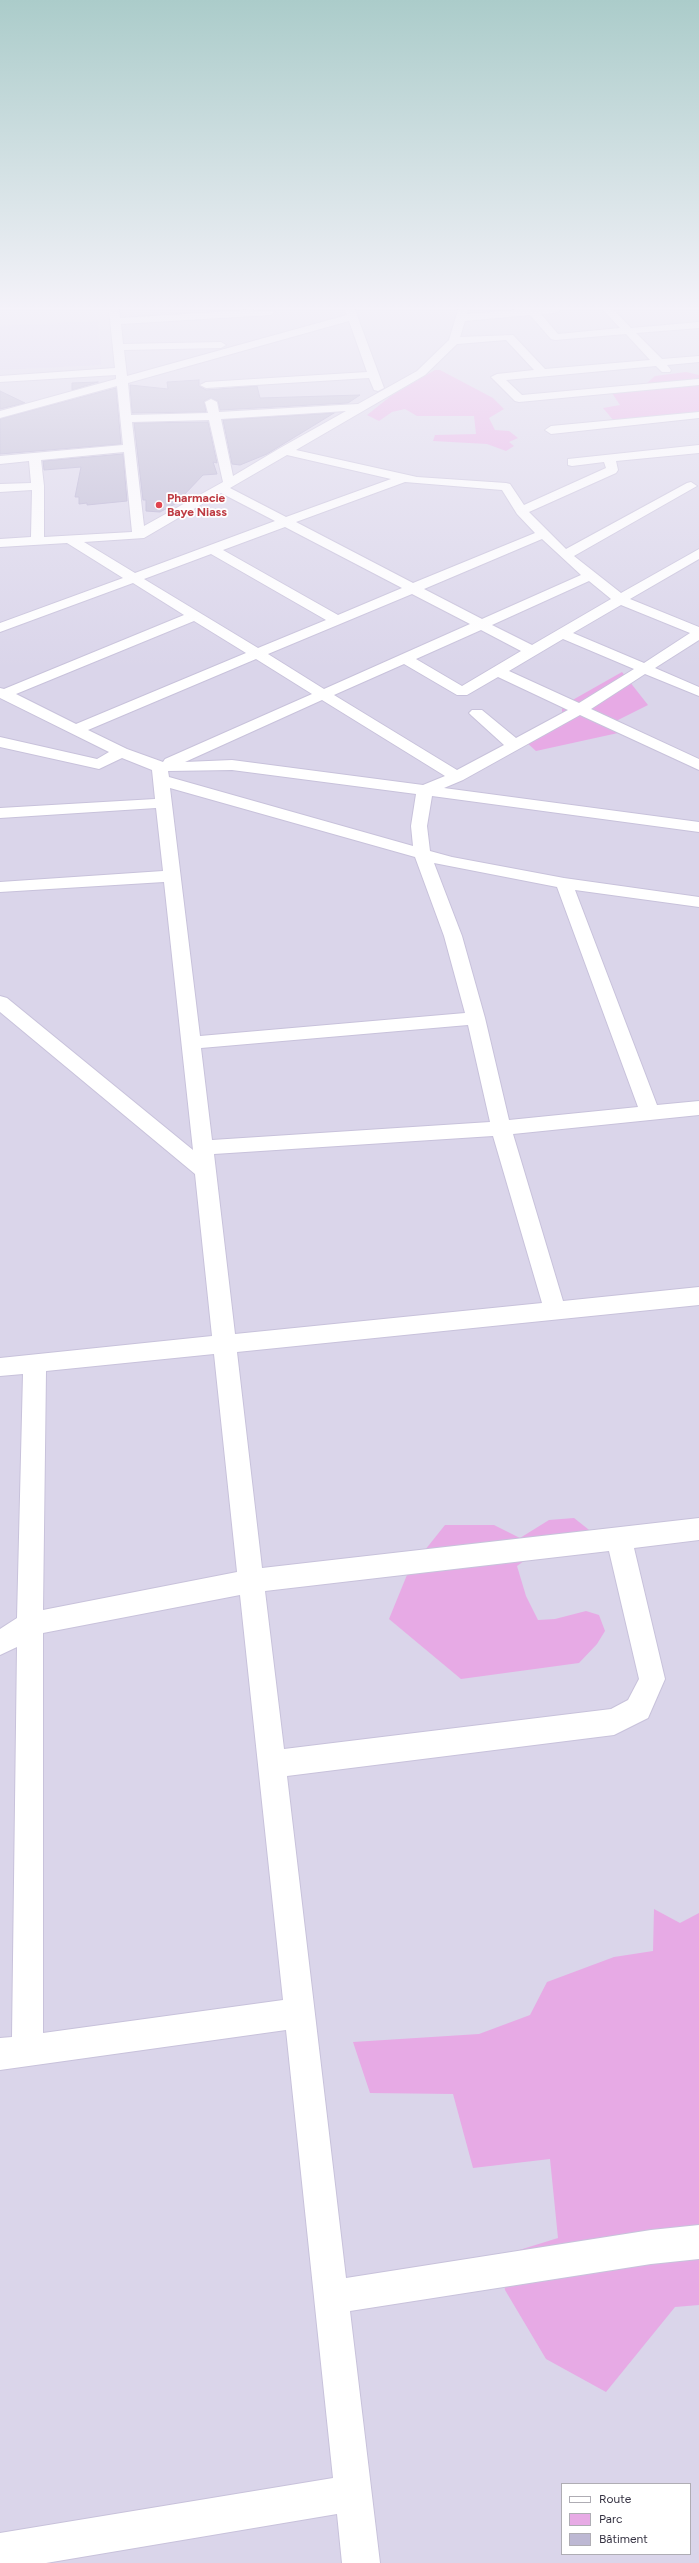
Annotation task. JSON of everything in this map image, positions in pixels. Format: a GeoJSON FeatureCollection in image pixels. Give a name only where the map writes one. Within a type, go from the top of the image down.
{"type":"FeatureCollection","features":[{"type":"Feature","properties":{"kind":"street"},"geometry":{"type":"LineString","coordinates":[[127,430],[139,535]]}},
{"type":"Feature","properties":{"kind":"street"},"geometry":{"type":"LineString","coordinates":[[217,430],[225,486]]}},
{"type":"Feature","properties":{"kind":"street"},"geometry":{"type":"LineString","coordinates":[[0,543],[139,535],[322,430]]}},
{"type":"Feature","properties":{"kind":"street"},"geometry":{"type":"LineString","coordinates":[[0,460],[35,458],[129,448]]}},
{"type":"Feature","properties":{"kind":"street"},"geometry":{"type":"LineString","coordinates":[[572,462],[699,449]]}},
{"type":"Feature","properties":{"kind":"street"},"geometry":{"type":"LineString","coordinates":[[284,451],[404,478],[506,487],[521,511],[543,534],[565,555],[621,600],[699,633]]}},
{"type":"Feature","properties":{"kind":"street"},"geometry":{"type":"LineString","coordinates":[[35,458],[38,486],[38,541]]}},
{"type":"Feature","properties":{"kind":"street"},"geometry":{"type":"LineString","coordinates":[[521,511],[612,470],[609,458]]}},
{"type":"Feature","properties":{"kind":"street"},"geometry":{"type":"LineString","coordinates":[[0,628],[404,478]]}},
{"type":"Feature","properties":{"kind":"street"},"geometry":{"type":"LineString","coordinates":[[0,488],[38,486]]}},
{"type":"Feature","properties":{"kind":"street"},"geometry":{"type":"LineString","coordinates":[[225,486],[287,521],[532,651]]}},
{"type":"Feature","properties":{"kind":"street"},"geometry":{"type":"LineString","coordinates":[[565,555],[692,486]]}},
{"type":"Feature","properties":{"kind":"street"},"geometry":{"type":"LineString","coordinates":[[77,729],[543,534]]}},
{"type":"Feature","properties":{"kind":"street"},"geometry":{"type":"LineString","coordinates":[[70,539],[457,776]]}},
{"type":"Feature","properties":{"kind":"street"},"geometry":{"type":"LineString","coordinates":[[212,549],[337,620]]}},
{"type":"Feature","properties":{"kind":"street"},"geometry":{"type":"LineString","coordinates":[[405,658],[462,692],[699,553]]}},
{"type":"Feature","properties":{"kind":"street"},"geometry":{"type":"LineString","coordinates":[[162,784],[323,694],[590,576]]}},
{"type":"Feature","properties":{"kind":"street"},"geometry":{"type":"LineString","coordinates":[[2,693],[196,616]]}},
{"type":"Feature","properties":{"kind":"street"},"geometry":{"type":"LineString","coordinates":[[562,633],[699,692]]}},
{"type":"Feature","properties":{"kind":"street"},"geometry":{"type":"LineString","coordinates":[[425,790],[457,776],[579,710],[699,633]]}},
{"type":"Feature","properties":{"kind":"street"},"geometry":{"type":"LineString","coordinates":[[497,671],[699,765]]}},
{"type":"Feature","properties":{"kind":"street"},"geometry":{"type":"LineString","coordinates":[[2,693],[121,752],[162,784],[422,853],[450,862],[564,883],[699,902]]}},
{"type":"Feature","properties":{"kind":"street"},"geometry":{"type":"LineString","coordinates":[[477,713],[514,745]]}},
{"type":"Feature","properties":{"kind":"street"},"geometry":{"type":"LineString","coordinates":[[0,742],[99,764],[121,752]]}},
{"type":"Feature","properties":{"kind":"street"},"geometry":{"type":"LineString","coordinates":[[0,813],[162,784],[232,765],[699,827]]}},
{"type":"Feature","properties":{"kind":"street"},"geometry":{"type":"LineString","coordinates":[[162,784],[361,2563]]}},
{"type":"Feature","properties":{"kind":"street"},"geometry":{"type":"LineString","coordinates":[[425,790],[419,826],[422,853],[453,936],[476,1018],[501,1128],[555,1311]]}},
{"type":"Feature","properties":{"kind":"street"},"geometry":{"type":"LineString","coordinates":[[0,887],[172,876]]}},
{"type":"Feature","properties":{"kind":"street"},"geometry":{"type":"LineString","coordinates":[[564,883],[650,1114]]}},
{"type":"Feature","properties":{"kind":"street"},"geometry":{"type":"LineString","coordinates":[[0,1002],[204,1159],[699,1108]]}},
{"type":"Feature","properties":{"kind":"street"},"geometry":{"type":"LineString","coordinates":[[191,1043],[476,1018]]}},
{"type":"Feature","properties":{"kind":"street"},"geometry":{"type":"LineString","coordinates":[[0,1367],[699,1296]]}},
{"type":"Feature","properties":{"kind":"street"},"geometry":{"type":"LineString","coordinates":[[35,1364],[30,1624],[14,2052],[299,2013]]}},
{"type":"Feature","properties":{"kind":"street"},"geometry":{"type":"LineString","coordinates":[[0,1643],[30,1624],[251,1581],[699,1529]]}},
{"type":"Feature","properties":{"kind":"street"},"geometry":{"type":"LineString","coordinates":[[271,1764],[614,1722],[638,1709],[652,1679],[619,1539]]}},
{"type":"Feature","properties":{"kind":"street"},"geometry":{"type":"LineString","coordinates":[[331,2297],[651,2247],[699,2242]]}},
{"type":"Feature","properties":{"kind":"street"},"geometry":{"type":"LineString","coordinates":[[0,2552],[353,2493]]}},
{"type":"Feature","properties":{"kind":"shaded area"},"geometry":{"type":"Polygon","coordinates":[[[0,430],[699,430],[699,2563],[0,2563],[0,430]]]}},
{"type":"Feature","properties":{"kind":"green space"},"geometry":{"type":"Polygon","coordinates":[[[476,430],[495,430],[509,431],[518,438],[509,442],[514,446],[506,451],[487,444],[433,441],[435,435],[476,434],[476,430]]]}},
{"type":"Feature","properties":{"kind":"green space"},"geometry":{"type":"Polygon","coordinates":[[[622,672],[648,705],[608,725],[618,730],[618,733],[536,751],[524,740],[562,726],[562,706],[622,672]]]}},
{"type":"Feature","properties":{"kind":"green space"},"geometry":{"type":"Polygon","coordinates":[[[574,1518],[598,1537],[539,1550],[517,1566],[526,1596],[538,1620],[555,1619],[586,1611],[599,1615],[605,1631],[597,1644],[579,1663],[461,1679],[389,1619],[409,1570],[445,1525],[494,1525],[520,1538],[549,1520],[574,1518]]]}},
{"type":"Feature","properties":{"kind":"green space"},"geometry":{"type":"Polygon","coordinates":[[[654,1909],[680,1923],[699,1913],[699,2305],[675,2307],[606,2392],[546,2359],[505,2290],[500,2256],[558,2238],[550,2159],[473,2168],[453,2094],[370,2093],[353,2042],[479,2034],[530,2015],[547,1982],[614,1957],[653,1951],[654,1909]]]}},
{"type":"Feature","properties":{"kind":"building"},"geometry":{"type":"Polygon","coordinates":[[[0,430],[120,430],[121,444],[0,454],[0,430]]]}},
{"type":"Feature","properties":{"kind":"building"},"geometry":{"type":"Polygon","coordinates":[[[135,430],[210,430],[217,463],[213,462],[217,474],[203,475],[183,496],[184,499],[160,512],[146,511],[146,500],[143,500],[135,430]]]}},
{"type":"Feature","properties":{"kind":"building"},"geometry":{"type":"Polygon","coordinates":[[[225,430],[307,430],[267,454],[240,465],[232,464],[225,430]]]}},
{"type":"Feature","properties":{"kind":"building"},"geometry":{"type":"Polygon","coordinates":[[[123,454],[127,501],[87,505],[87,503],[79,504],[79,497],[75,497],[81,467],[44,470],[43,461],[123,454]]]}},
{"type":"Feature","properties":{"kind":"place","name":"Pharmacie Baye Niass"},"geometry":{"type":"Point","coordinates":[159,505]}}]}
